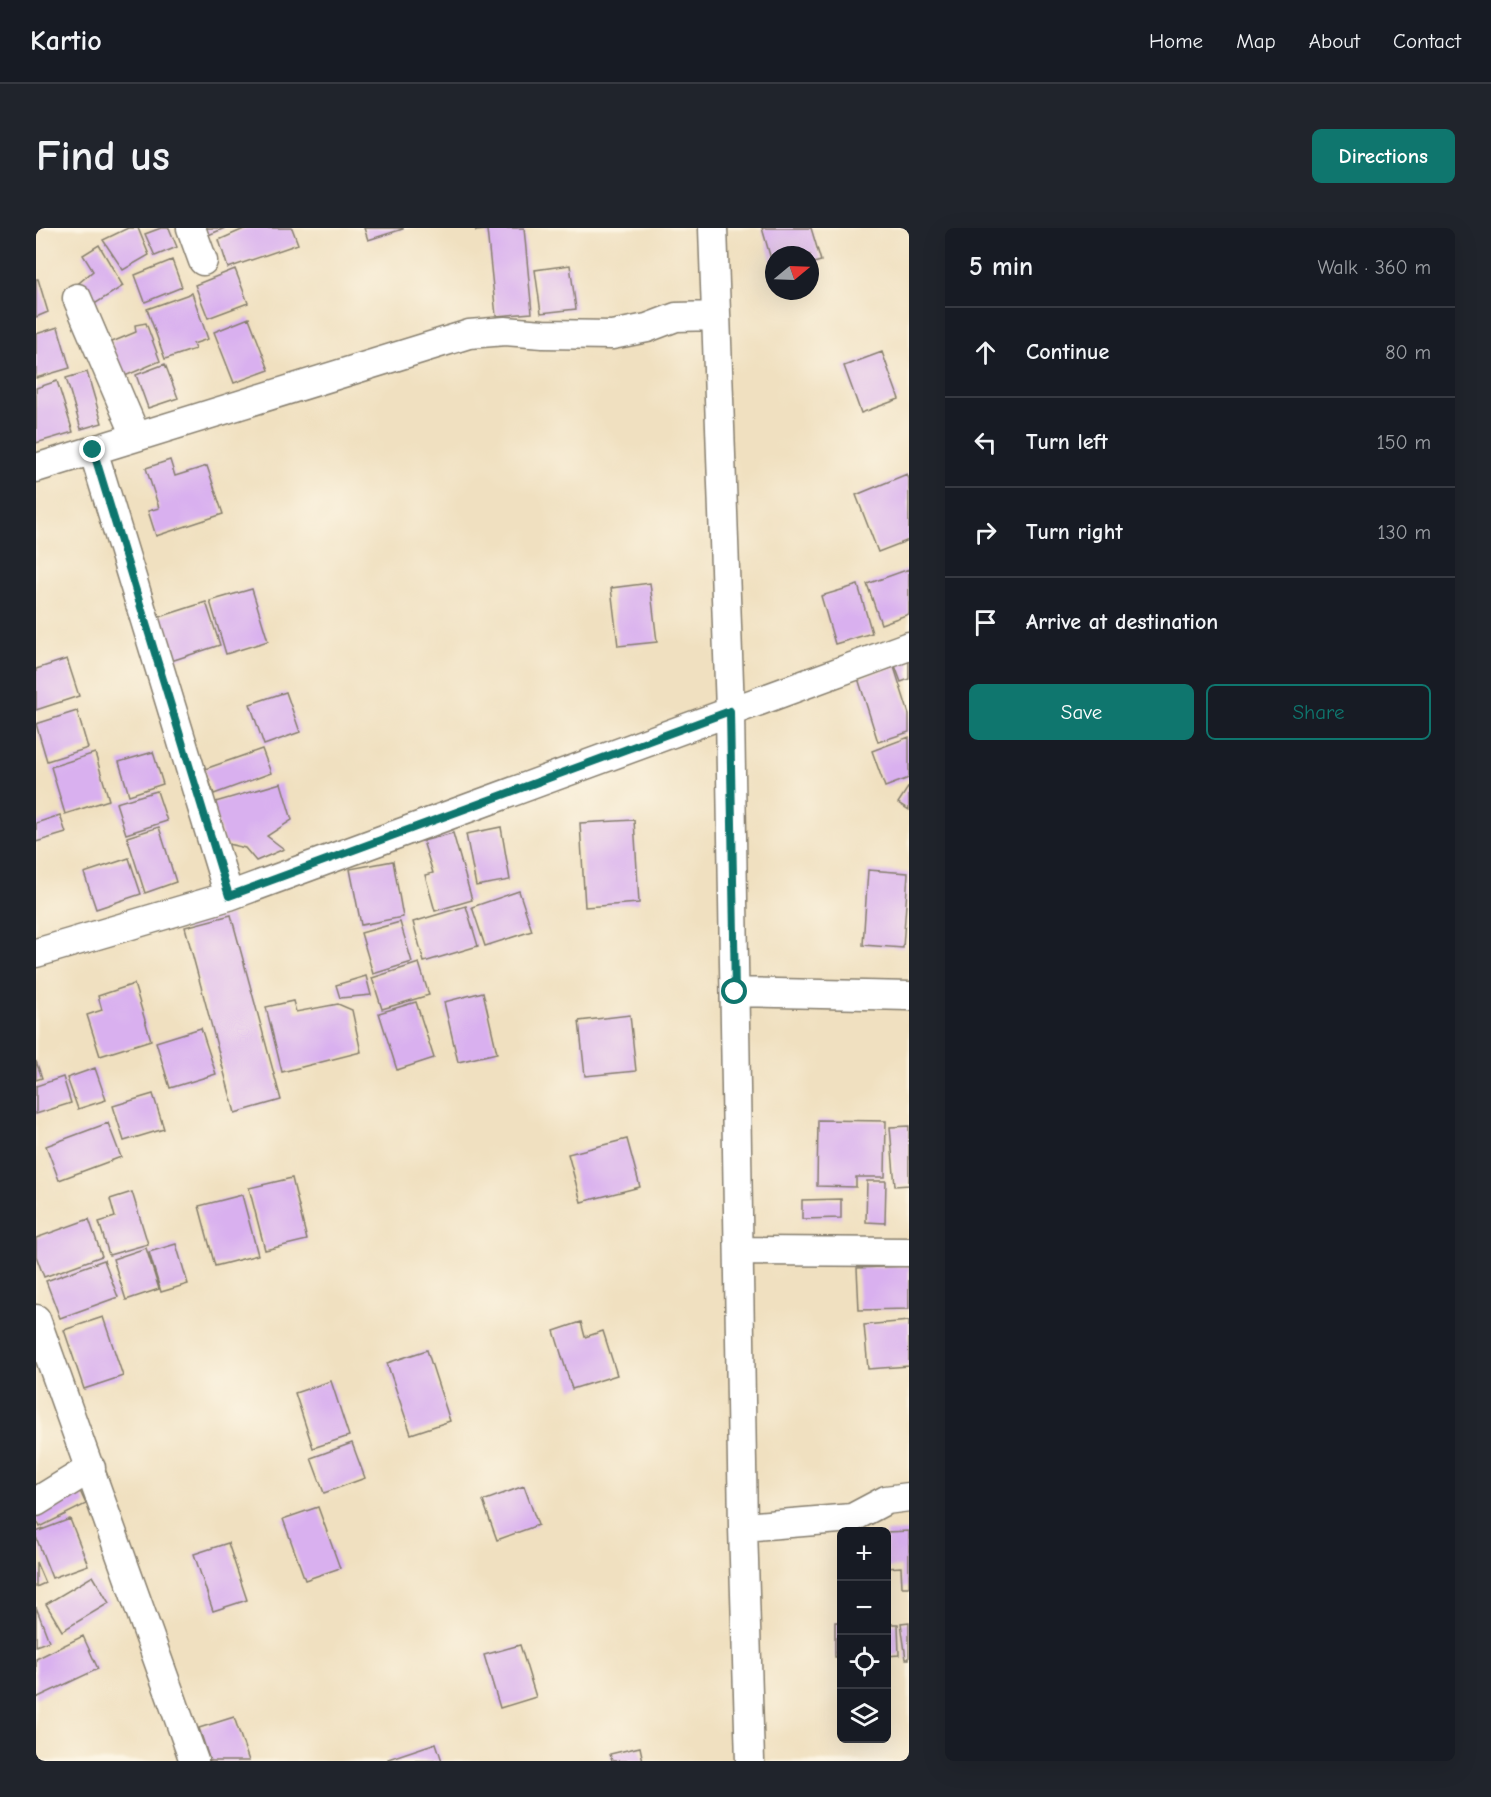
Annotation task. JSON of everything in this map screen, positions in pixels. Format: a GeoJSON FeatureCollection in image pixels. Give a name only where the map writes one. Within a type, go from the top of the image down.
{"type":"FeatureCollection","features":[{"type":"Feature","properties":{"kind":"street"},"geometry":{"type":"LineString","coordinates":[[191,228],[203,261]]}},
{"type":"Feature","properties":{"kind":"street"},"geometry":{"type":"LineString","coordinates":[[714,228],[730,711],[743,1527],[750,1761]]}},
{"type":"Feature","properties":{"kind":"street"},"geometry":{"type":"LineString","coordinates":[[77,298],[136,436]]}},
{"type":"Feature","properties":{"kind":"street"},"geometry":{"type":"LineString","coordinates":[[36,468],[469,334],[505,331],[543,334],[612,334],[647,328],[676,317],[717,316]]}},
{"type":"Feature","properties":{"kind":"street"},"geometry":{"type":"LineString","coordinates":[[93,450],[229,896]]}},
{"type":"Feature","properties":{"kind":"street"},"geometry":{"type":"LineString","coordinates":[[36,952],[229,896],[909,646]]}},
{"type":"Feature","properties":{"kind":"street"},"geometry":{"type":"LineString","coordinates":[[735,992],[909,996]]}},
{"type":"Feature","properties":{"kind":"street"},"geometry":{"type":"LineString","coordinates":[[739,1251],[909,1252]]}},
{"type":"Feature","properties":{"kind":"street"},"geometry":{"type":"LineString","coordinates":[[36,1319],[194,1761]]}},
{"type":"Feature","properties":{"kind":"street"},"geometry":{"type":"LineString","coordinates":[[36,1502],[91,1468]]}},
{"type":"Feature","properties":{"kind":"street"},"geometry":{"type":"LineString","coordinates":[[743,1527],[852,1518],[886,1500],[909,1497]]}},
{"type":"Feature","properties":{"kind":"building"},"geometry":{"type":"Polygon","coordinates":[[[128,228],[138,228],[149,255],[123,270],[103,240],[128,228]]]}},
{"type":"Feature","properties":{"kind":"building"},"geometry":{"type":"Polygon","coordinates":[[[161,228],[169,228],[177,247],[155,256],[145,234],[161,228]]]}},
{"type":"Feature","properties":{"kind":"building"},"geometry":{"type":"Polygon","coordinates":[[[203,228],[225,228],[206,236],[203,228]]]}},
{"type":"Feature","properties":{"kind":"building"},"geometry":{"type":"Polygon","coordinates":[[[246,228],[292,228],[298,244],[228,268],[219,240],[246,228]]]}},
{"type":"Feature","properties":{"kind":"building"},"geometry":{"type":"Polygon","coordinates":[[[364,228],[403,228],[403,229],[368,240],[364,228]]]}},
{"type":"Feature","properties":{"kind":"building"},"geometry":{"type":"Polygon","coordinates":[[[475,228],[524,228],[532,313],[496,316],[487,230],[476,231],[475,228]]]}},
{"type":"Feature","properties":{"kind":"building"},"geometry":{"type":"Polygon","coordinates":[[[762,228],[811,228],[816,246],[767,246],[762,228]]]}},
{"type":"Feature","properties":{"kind":"building"},"geometry":{"type":"Polygon","coordinates":[[[99,245],[123,286],[93,305],[79,283],[93,271],[83,255],[99,245]]]}},
{"type":"Feature","properties":{"kind":"building"},"geometry":{"type":"Polygon","coordinates":[[[172,260],[182,287],[145,302],[135,275],[172,260]]]}},
{"type":"Feature","properties":{"kind":"building"},"geometry":{"type":"Polygon","coordinates":[[[570,265],[576,309],[541,313],[535,270],[570,265]]]}},
{"type":"Feature","properties":{"kind":"building"},"geometry":{"type":"Polygon","coordinates":[[[235,269],[248,303],[208,318],[195,285],[235,269]]]}},
{"type":"Feature","properties":{"kind":"building"},"geometry":{"type":"Polygon","coordinates":[[[36,279],[38,279],[48,312],[36,317],[36,279]]]}},
{"type":"Feature","properties":{"kind":"building"},"geometry":{"type":"Polygon","coordinates":[[[192,293],[208,339],[193,344],[195,349],[165,359],[147,309],[192,293]]]}},
{"type":"Feature","properties":{"kind":"building"},"geometry":{"type":"Polygon","coordinates":[[[249,318],[269,370],[234,383],[214,332],[249,318]]]}},
{"type":"Feature","properties":{"kind":"building"},"geometry":{"type":"Polygon","coordinates":[[[146,323],[160,361],[118,379],[112,342],[136,332],[135,325],[146,323]]]}},
{"type":"Feature","properties":{"kind":"building"},"geometry":{"type":"Polygon","coordinates":[[[58,327],[70,368],[36,378],[36,334],[58,327]]]}},
{"type":"Feature","properties":{"kind":"building"},"geometry":{"type":"Polygon","coordinates":[[[882,352],[899,399],[861,413],[844,366],[882,352]]]}},
{"type":"Feature","properties":{"kind":"building"},"geometry":{"type":"Polygon","coordinates":[[[165,364],[178,398],[148,408],[136,375],[165,364]]]}},
{"type":"Feature","properties":{"kind":"building"},"geometry":{"type":"Polygon","coordinates":[[[87,372],[102,423],[81,429],[66,378],[87,372]]]}},
{"type":"Feature","properties":{"kind":"building"},"geometry":{"type":"Polygon","coordinates":[[[57,381],[73,432],[36,443],[36,388],[57,381]]]}},
{"type":"Feature","properties":{"kind":"building"},"geometry":{"type":"Polygon","coordinates":[[[170,460],[175,476],[207,466],[223,514],[156,536],[148,511],[159,508],[146,468],[170,460]]]}},
{"type":"Feature","properties":{"kind":"building"},"geometry":{"type":"Polygon","coordinates":[[[907,474],[909,479],[909,540],[878,552],[856,495],[907,474]]]}},
{"type":"Feature","properties":{"kind":"building"},"geometry":{"type":"Polygon","coordinates":[[[909,569],[909,614],[881,624],[867,584],[909,569]]]}},
{"type":"Feature","properties":{"kind":"building"},"geometry":{"type":"Polygon","coordinates":[[[650,583],[657,642],[618,646],[611,588],[650,583]]]}},
{"type":"Feature","properties":{"kind":"building"},"geometry":{"type":"Polygon","coordinates":[[[858,585],[872,633],[835,644],[821,596],[858,585]]]}},
{"type":"Feature","properties":{"kind":"building"},"geometry":{"type":"Polygon","coordinates":[[[252,589],[268,641],[226,654],[210,601],[252,589]]]}},
{"type":"Feature","properties":{"kind":"building"},"geometry":{"type":"Polygon","coordinates":[[[206,602],[220,645],[165,663],[150,620],[206,602]]]}},
{"type":"Feature","properties":{"kind":"building"},"geometry":{"type":"Polygon","coordinates":[[[909,657],[909,679],[901,682],[894,663],[909,657]]]}},
{"type":"Feature","properties":{"kind":"building"},"geometry":{"type":"Polygon","coordinates":[[[67,659],[79,696],[36,710],[36,669],[67,659]]]}},
{"type":"Feature","properties":{"kind":"building"},"geometry":{"type":"Polygon","coordinates":[[[894,667],[909,714],[909,732],[878,742],[858,678],[894,667]]]}},
{"type":"Feature","properties":{"kind":"building"},"geometry":{"type":"Polygon","coordinates":[[[286,692],[300,732],[264,745],[250,704],[286,692]]]}},
{"type":"Feature","properties":{"kind":"building"},"geometry":{"type":"Polygon","coordinates":[[[77,711],[88,748],[47,761],[36,724],[77,711]]]}},
{"type":"Feature","properties":{"kind":"building"},"geometry":{"type":"Polygon","coordinates":[[[909,737],[909,778],[885,787],[872,751],[909,737]]]}},
{"type":"Feature","properties":{"kind":"building"},"geometry":{"type":"Polygon","coordinates":[[[262,749],[271,773],[214,794],[205,769],[262,749]]]}},
{"type":"Feature","properties":{"kind":"building"},"geometry":{"type":"Polygon","coordinates":[[[153,752],[163,784],[129,795],[119,762],[153,752]]]}},
{"type":"Feature","properties":{"kind":"building"},"geometry":{"type":"Polygon","coordinates":[[[95,753],[109,800],[65,814],[51,767],[95,753]]]}},
{"type":"Feature","properties":{"kind":"building"},"geometry":{"type":"Polygon","coordinates":[[[281,783],[292,820],[267,836],[284,849],[256,861],[245,848],[224,843],[212,803],[281,783]]]}},
{"type":"Feature","properties":{"kind":"building"},"geometry":{"type":"Polygon","coordinates":[[[909,786],[909,810],[898,803],[909,786]]]}},
{"type":"Feature","properties":{"kind":"building"},"geometry":{"type":"Polygon","coordinates":[[[157,791],[167,821],[126,834],[116,803],[157,791]]]}},
{"type":"Feature","properties":{"kind":"building"},"geometry":{"type":"Polygon","coordinates":[[[60,815],[66,833],[36,842],[36,823],[60,815]]]}},
{"type":"Feature","properties":{"kind":"building"},"geometry":{"type":"Polygon","coordinates":[[[634,820],[639,903],[585,907],[580,823],[634,820]]]}},
{"type":"Feature","properties":{"kind":"building"},"geometry":{"type":"Polygon","coordinates":[[[159,827],[176,882],[145,893],[127,837],[159,827]]]}},
{"type":"Feature","properties":{"kind":"building"},"geometry":{"type":"Polygon","coordinates":[[[501,827],[510,880],[476,886],[466,834],[501,827]]]}},
{"type":"Feature","properties":{"kind":"building"},"geometry":{"type":"Polygon","coordinates":[[[453,833],[472,900],[435,911],[425,875],[433,873],[423,841],[453,833]]]}},
{"type":"Feature","properties":{"kind":"building"},"geometry":{"type":"Polygon","coordinates":[[[129,858],[141,894],[96,909],[84,873],[129,858]]]}},
{"type":"Feature","properties":{"kind":"building"},"geometry":{"type":"Polygon","coordinates":[[[393,861],[403,917],[361,925],[350,869],[393,861]]]}},
{"type":"Feature","properties":{"kind":"building"},"geometry":{"type":"Polygon","coordinates":[[[868,870],[908,873],[903,948],[863,945],[868,870]]]}},
{"type":"Feature","properties":{"kind":"building"},"geometry":{"type":"Polygon","coordinates":[[[519,891],[532,931],[485,946],[472,907],[519,891]]]}},
{"type":"Feature","properties":{"kind":"building"},"geometry":{"type":"Polygon","coordinates":[[[466,906],[478,946],[424,962],[413,922],[466,906]]]}},
{"type":"Feature","properties":{"kind":"building"},"geometry":{"type":"Polygon","coordinates":[[[231,915],[281,1100],[235,1113],[185,927],[231,915]]]}},
{"type":"Feature","properties":{"kind":"building"},"geometry":{"type":"Polygon","coordinates":[[[400,922],[412,962],[373,974],[361,933],[400,922]]]}},
{"type":"Feature","properties":{"kind":"building"},"geometry":{"type":"Polygon","coordinates":[[[419,963],[429,995],[382,1009],[372,978],[419,963]]]}},
{"type":"Feature","properties":{"kind":"building"},"geometry":{"type":"Polygon","coordinates":[[[366,976],[371,995],[340,998],[336,985],[366,976]]]}},
{"type":"Feature","properties":{"kind":"building"},"geometry":{"type":"Polygon","coordinates":[[[134,984],[151,1040],[100,1056],[87,1015],[102,1010],[98,996],[134,984]]]}},
{"type":"Feature","properties":{"kind":"building"},"geometry":{"type":"Polygon","coordinates":[[[483,992],[497,1053],[458,1062],[444,1002],[483,992]]]}},
{"type":"Feature","properties":{"kind":"building"},"geometry":{"type":"Polygon","coordinates":[[[293,1001],[296,1012],[338,1004],[352,1010],[361,1052],[282,1072],[266,1007],[293,1001]]]}},
{"type":"Feature","properties":{"kind":"building"},"geometry":{"type":"Polygon","coordinates":[[[416,1002],[434,1058],[397,1070],[379,1013],[416,1002]]]}},
{"type":"Feature","properties":{"kind":"building"},"geometry":{"type":"Polygon","coordinates":[[[630,1015],[636,1071],[585,1076],[579,1021],[630,1015]]]}},
{"type":"Feature","properties":{"kind":"building"},"geometry":{"type":"Polygon","coordinates":[[[201,1028],[216,1074],[170,1088],[156,1042],[201,1028]]]}},
{"type":"Feature","properties":{"kind":"building"},"geometry":{"type":"Polygon","coordinates":[[[36,1061],[42,1078],[36,1080],[36,1061]]]}},
{"type":"Feature","properties":{"kind":"building"},"geometry":{"type":"Polygon","coordinates":[[[95,1068],[106,1100],[78,1109],[67,1078],[95,1068]]]}},
{"type":"Feature","properties":{"kind":"building"},"geometry":{"type":"Polygon","coordinates":[[[63,1077],[71,1103],[36,1114],[36,1086],[63,1077]]]}},
{"type":"Feature","properties":{"kind":"building"},"geometry":{"type":"Polygon","coordinates":[[[153,1094],[164,1129],[124,1141],[113,1106],[153,1094]]]}},
{"type":"Feature","properties":{"kind":"building"},"geometry":{"type":"Polygon","coordinates":[[[818,1120],[886,1121],[885,1177],[856,1177],[856,1187],[817,1186],[818,1120]]]}},
{"type":"Feature","properties":{"kind":"building"},"geometry":{"type":"Polygon","coordinates":[[[108,1123],[121,1157],[59,1180],[46,1146],[108,1123]]]}},
{"type":"Feature","properties":{"kind":"building"},"geometry":{"type":"Polygon","coordinates":[[[909,1126],[909,1185],[895,1186],[890,1127],[909,1126]]]}},
{"type":"Feature","properties":{"kind":"building"},"geometry":{"type":"Polygon","coordinates":[[[627,1139],[640,1187],[581,1202],[568,1154],[627,1139]]]}},
{"type":"Feature","properties":{"kind":"building"},"geometry":{"type":"Polygon","coordinates":[[[292,1178],[307,1240],[265,1250],[249,1188],[292,1178]]]}},
{"type":"Feature","properties":{"kind":"building"},"geometry":{"type":"Polygon","coordinates":[[[867,1181],[886,1181],[885,1223],[866,1222],[867,1181]]]}},
{"type":"Feature","properties":{"kind":"building"},"geometry":{"type":"Polygon","coordinates":[[[132,1192],[148,1244],[109,1255],[99,1222],[115,1217],[110,1199],[132,1192]]]}},
{"type":"Feature","properties":{"kind":"building"},"geometry":{"type":"Polygon","coordinates":[[[242,1195],[258,1255],[215,1266],[199,1206],[242,1195]]]}},
{"type":"Feature","properties":{"kind":"building"},"geometry":{"type":"Polygon","coordinates":[[[841,1199],[841,1218],[802,1219],[802,1200],[841,1199]]]}},
{"type":"Feature","properties":{"kind":"building"},"geometry":{"type":"Polygon","coordinates":[[[89,1219],[102,1256],[44,1277],[36,1256],[36,1238],[89,1219]]]}},
{"type":"Feature","properties":{"kind":"building"},"geometry":{"type":"Polygon","coordinates":[[[176,1244],[188,1284],[161,1292],[149,1252],[176,1244]]]}},
{"type":"Feature","properties":{"kind":"building"},"geometry":{"type":"Polygon","coordinates":[[[146,1248],[159,1289],[126,1300],[113,1259],[146,1248]]]}},
{"type":"Feature","properties":{"kind":"building"},"geometry":{"type":"Polygon","coordinates":[[[104,1260],[118,1297],[60,1318],[46,1281],[104,1260]]]}},
{"type":"Feature","properties":{"kind":"building"},"geometry":{"type":"Polygon","coordinates":[[[909,1266],[909,1309],[859,1310],[857,1268],[909,1266]]]}},
{"type":"Feature","properties":{"kind":"building"},"geometry":{"type":"Polygon","coordinates":[[[103,1317],[123,1376],[84,1389],[64,1330],[103,1317]]]}},
{"type":"Feature","properties":{"kind":"building"},"geometry":{"type":"Polygon","coordinates":[[[909,1321],[909,1366],[868,1369],[864,1325],[909,1321]]]}},
{"type":"Feature","properties":{"kind":"building"},"geometry":{"type":"Polygon","coordinates":[[[581,1322],[585,1337],[603,1331],[617,1375],[572,1389],[554,1331],[581,1322]]]}},
{"type":"Feature","properties":{"kind":"building"},"geometry":{"type":"Polygon","coordinates":[[[427,1350],[450,1421],[411,1434],[387,1363],[427,1350]]]}},
{"type":"Feature","properties":{"kind":"building"},"geometry":{"type":"Polygon","coordinates":[[[331,1381],[349,1436],[313,1448],[295,1393],[331,1381]]]}},
{"type":"Feature","properties":{"kind":"building"},"geometry":{"type":"Polygon","coordinates":[[[352,1443],[365,1478],[324,1493],[311,1458],[352,1443]]]}},
{"type":"Feature","properties":{"kind":"building"},"geometry":{"type":"Polygon","coordinates":[[[524,1486],[538,1525],[497,1540],[483,1501],[524,1486]]]}},
{"type":"Feature","properties":{"kind":"building"},"geometry":{"type":"Polygon","coordinates":[[[79,1489],[86,1504],[40,1527],[36,1519],[36,1510],[79,1489]]]}},
{"type":"Feature","properties":{"kind":"building"},"geometry":{"type":"Polygon","coordinates":[[[318,1507],[340,1568],[305,1580],[283,1519],[318,1507]]]}},
{"type":"Feature","properties":{"kind":"building"},"geometry":{"type":"Polygon","coordinates":[[[70,1519],[88,1565],[52,1578],[36,1532],[70,1519]]]}},
{"type":"Feature","properties":{"kind":"building"},"geometry":{"type":"Polygon","coordinates":[[[909,1531],[909,1587],[902,1587],[901,1567],[891,1568],[891,1532],[909,1531]]]}},
{"type":"Feature","properties":{"kind":"building"},"geometry":{"type":"Polygon","coordinates":[[[228,1543],[247,1600],[213,1611],[194,1554],[228,1543]]]}},
{"type":"Feature","properties":{"kind":"building"},"geometry":{"type":"Polygon","coordinates":[[[36,1562],[45,1583],[36,1587],[36,1562]]]}},
{"type":"Feature","properties":{"kind":"building"},"geometry":{"type":"Polygon","coordinates":[[[93,1576],[109,1603],[62,1631],[46,1604],[93,1576]]]}},
{"type":"Feature","properties":{"kind":"building"},"geometry":{"type":"Polygon","coordinates":[[[36,1607],[49,1641],[36,1646],[36,1607]]]}},
{"type":"Feature","properties":{"kind":"building"},"geometry":{"type":"Polygon","coordinates":[[[835,1622],[837,1622],[837,1657],[835,1657],[835,1622]]]}},
{"type":"Feature","properties":{"kind":"building"},"geometry":{"type":"Polygon","coordinates":[[[909,1622],[909,1659],[906,1659],[901,1623],[909,1622]]]}},
{"type":"Feature","properties":{"kind":"building"},"geometry":{"type":"Polygon","coordinates":[[[891,1624],[898,1624],[899,1655],[891,1656],[891,1624]]]}},
{"type":"Feature","properties":{"kind":"building"},"geometry":{"type":"Polygon","coordinates":[[[83,1636],[98,1669],[36,1698],[36,1659],[83,1636]]]}},
{"type":"Feature","properties":{"kind":"building"},"geometry":{"type":"Polygon","coordinates":[[[520,1645],[536,1697],[500,1708],[484,1655],[520,1645]]]}},
{"type":"Feature","properties":{"kind":"building"},"geometry":{"type":"Polygon","coordinates":[[[234,1717],[249,1761],[210,1761],[199,1728],[234,1717]]]}},
{"type":"Feature","properties":{"kind":"building"},"geometry":{"type":"Polygon","coordinates":[[[436,1743],[442,1761],[388,1761],[388,1759],[436,1743]]]}},
{"type":"Feature","properties":{"kind":"building"},"geometry":{"type":"Polygon","coordinates":[[[640,1747],[643,1761],[612,1761],[610,1754],[640,1747]]]}},
{"type":"Feature","properties":{"kind":"route"},"geometry":{"type":"LineString","coordinates":[[93,450],[229,896],[730,711],[735,992]]}}]}
